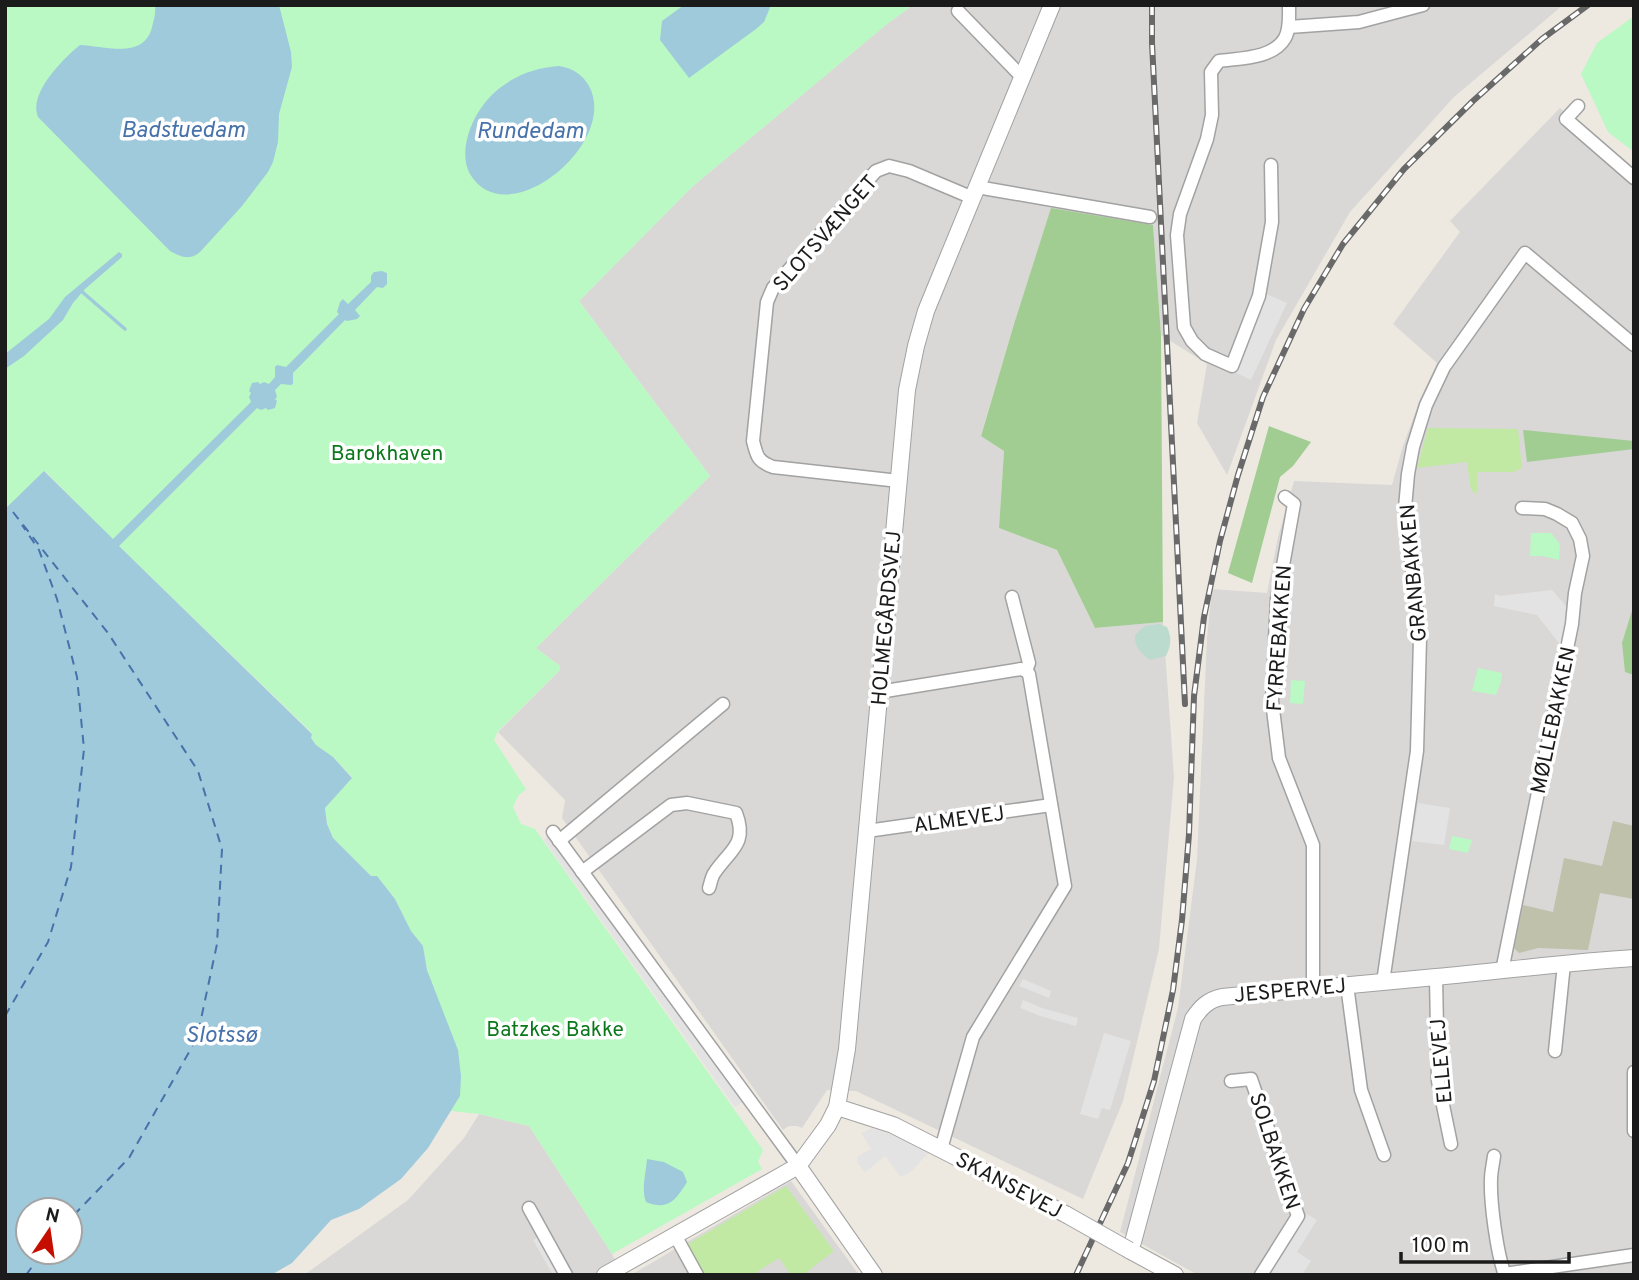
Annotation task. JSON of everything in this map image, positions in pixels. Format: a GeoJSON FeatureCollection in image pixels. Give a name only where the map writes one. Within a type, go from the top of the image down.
{"type":"FeatureCollection","features":[{"type":"Feature","properties":{"kind":"street","name":"HOLMEGÅRDSVEJ"},"geometry":{"type":"LineString","coordinates":[[798,1166],[828,1125],[837,1107],[846,1049],[908,390],[916,346],[926,311],[1052,5]]}},
{"type":"Feature","properties":{"kind":"street"},"geometry":{"type":"LineString","coordinates":[[1271,165],[1272,222],[1259,296],[1232,366],[1205,354],[1192,341],[1184,327],[1177,235],[1180,214],[1207,139],[1212,115],[1211,72],[1219,61],[1263,54],[1277,47],[1285,38],[1289,27],[1289,5]]}},
{"type":"Feature","properties":{"kind":"street"},"geometry":{"type":"LineString","coordinates":[[1289,27],[1359,22],[1423,5]]}},
{"type":"Feature","properties":{"kind":"street"},"geometry":{"type":"LineString","coordinates":[[958,11],[1022,77]]}},
{"type":"Feature","properties":{"kind":"street"},"geometry":{"type":"LineString","coordinates":[[1578,106],[1566,119],[1634,178]]}},
{"type":"Feature","properties":{"kind":"street","name":"SLOTSVÆNGET"},"geometry":{"type":"LineString","coordinates":[[899,481],[773,467],[762,463],[757,457],[753,441],[767,302],[774,288],[877,171],[889,166],[975,192]]}},
{"type":"Feature","properties":{"kind":"street"},"geometry":{"type":"LineString","coordinates":[[975,192],[1150,217]]}},
{"type":"Feature","properties":{"kind":"street","name":"GRANBAKKEN"},"geometry":{"type":"LineString","coordinates":[[1383,982],[1417,751],[1420,639],[1405,508],[1413,447],[1426,405],[1444,367],[1525,253],[1634,345]]}},
{"type":"Feature","properties":{"kind":"street","name":"FYRREBAKKEN"},"geometry":{"type":"LineString","coordinates":[[1285,497],[1294,504],[1278,599],[1272,701],[1279,758],[1313,845],[1313,987]]}},
{"type":"Feature","properties":{"kind":"street","name":"MØLLEBAKKEN"},"geometry":{"type":"LineString","coordinates":[[1502,971],[1572,624],[1583,556],[1580,539],[1572,523],[1545,509],[1522,508]]}},
{"type":"Feature","properties":{"kind":"street"},"geometry":{"type":"LineString","coordinates":[[1012,597],[1029,663],[1026,671]]}},
{"type":"Feature","properties":{"kind":"street"},"geometry":{"type":"LineString","coordinates":[[879,692],[1021,669],[1030,674],[1065,886],[973,1037],[941,1149]]}},
{"type":"Feature","properties":{"kind":"street"},"geometry":{"type":"LineString","coordinates":[[723,704],[556,837],[798,1166],[874,1275]]}},
{"type":"Feature","properties":{"kind":"street"},"geometry":{"type":"LineString","coordinates":[[582,872],[671,805],[687,803],[736,813],[741,825],[736,846],[713,875],[709,888]]}},
{"type":"Feature","properties":{"kind":"street","name":"ALMEVEJ"},"geometry":{"type":"LineString","coordinates":[[867,831],[1051,805]]}},
{"type":"Feature","properties":{"kind":"street","name":"JESPERVEJ"},"geometry":{"type":"LineString","coordinates":[[1129,1250],[1193,1019],[1200,1008],[1212,1000],[1313,987],[1634,958]]}},
{"type":"Feature","properties":{"kind":"street"},"geometry":{"type":"LineString","coordinates":[[1555,1051],[1564,964]]}},
{"type":"Feature","properties":{"kind":"street","name":"ELLEVEJ"},"geometry":{"type":"LineString","coordinates":[[1436,977],[1438,1081],[1451,1144]]}},
{"type":"Feature","properties":{"kind":"street"},"geometry":{"type":"LineString","coordinates":[[1347,985],[1361,1090],[1384,1155]]}},
{"type":"Feature","properties":{"kind":"street"},"geometry":{"type":"LineString","coordinates":[[1634,1072],[1634,1131]]}},
{"type":"Feature","properties":{"kind":"street","name":"SOLBAKKEN"},"geometry":{"type":"LineString","coordinates":[[1231,1081],[1251,1079],[1298,1216],[1261,1275]]}},
{"type":"Feature","properties":{"kind":"street","name":"SKANSEVEJ"},"geometry":{"type":"LineString","coordinates":[[837,1107],[893,1125],[1175,1275]]}},
{"type":"Feature","properties":{"kind":"street"},"geometry":{"type":"LineString","coordinates":[[1494,1156],[1491,1179],[1494,1218],[1502,1266],[1507,1275],[1634,1255]]}},
{"type":"Feature","properties":{"kind":"street"},"geometry":{"type":"LineString","coordinates":[[605,1275],[798,1166]]}},
{"type":"Feature","properties":{"kind":"street"},"geometry":{"type":"LineString","coordinates":[[529,1208],[566,1275]]}},
{"type":"Feature","properties":{"kind":"street"},"geometry":{"type":"LineString","coordinates":[[675,1235],[697,1275]]}},
{"type":"Feature","properties":{"kind":"shaded area"},"geometry":{"type":"Polygon","coordinates":[[[913,5],[1563,5],[1454,97],[1350,212],[1276,340],[1227,475],[1197,423],[1207,364],[1161,335],[1153,225],[1051,209],[981,435],[1004,451],[999,528],[1057,550],[1095,628],[1163,622],[1174,777],[1159,949],[1123,1101],[1083,1199],[856,1091],[827,1090],[802,1128],[789,1126],[783,1130],[562,818],[565,800],[498,732],[560,670],[560,666],[536,648],[710,476],[579,301],[692,187],[913,5]]]}},
{"type":"Feature","properties":{"kind":"shaded area"},"geometry":{"type":"Polygon","coordinates":[[[1560,108],[1634,171],[1634,1275],[1198,1275],[1120,1232],[1178,1008],[1197,859],[1207,638],[1212,589],[1267,593],[1278,537],[1294,481],[1392,485],[1420,399],[1437,363],[1393,324],[1460,232],[1450,221],[1560,108]]]}},
{"type":"Feature","properties":{"kind":"shaded area"},"geometry":{"type":"Polygon","coordinates":[[[1264,293],[1287,303],[1251,380],[1233,371],[1264,293]]]}},
{"type":"Feature","properties":{"kind":"shaded area"},"geometry":{"type":"Polygon","coordinates":[[[1552,590],[1571,612],[1562,647],[1537,615],[1494,606],[1495,594],[1500,596],[1552,590]]]}},
{"type":"Feature","properties":{"kind":"shaded area"},"geometry":{"type":"Polygon","coordinates":[[[1159,624],[1167,627],[1169,648],[1166,656],[1150,660],[1139,649],[1135,635],[1145,626],[1159,624]]]}},
{"type":"Feature","properties":{"kind":"shaded area"},"geometry":{"type":"Polygon","coordinates":[[[1418,803],[1450,808],[1444,845],[1412,841],[1418,803]]]}},
{"type":"Feature","properties":{"kind":"shaded area"},"geometry":{"type":"Polygon","coordinates":[[[1613,821],[1634,826],[1634,899],[1600,893],[1588,950],[1538,948],[1519,953],[1514,948],[1523,905],[1553,912],[1564,858],[1602,866],[1613,821]]]}},
{"type":"Feature","properties":{"kind":"shaded area"},"geometry":{"type":"Polygon","coordinates":[[[552,833],[745,1100],[735,1107],[544,840],[552,833]]]}},
{"type":"Feature","properties":{"kind":"shaded area"},"geometry":{"type":"Polygon","coordinates":[[[1023,979],[1051,991],[1049,998],[1019,986],[1023,979]]]}},
{"type":"Feature","properties":{"kind":"shaded area"},"geometry":{"type":"Polygon","coordinates":[[[1023,1000],[1078,1018],[1076,1026],[1020,1008],[1023,1000]]]}},
{"type":"Feature","properties":{"kind":"shaded area"},"geometry":{"type":"Polygon","coordinates":[[[1104,1033],[1131,1041],[1110,1110],[1102,1108],[1098,1119],[1080,1114],[1104,1033]]]}},
{"type":"Feature","properties":{"kind":"shaded area"},"geometry":{"type":"Polygon","coordinates":[[[479,1114],[529,1126],[612,1254],[622,1275],[304,1275],[408,1200],[464,1138],[479,1114]]]}},
{"type":"Feature","properties":{"kind":"shaded area"},"geometry":{"type":"Polygon","coordinates":[[[872,1128],[928,1153],[912,1171],[901,1177],[885,1156],[865,1172],[857,1162],[858,1156],[871,1149],[861,1133],[872,1128]]]}},
{"type":"Feature","properties":{"kind":"shaded area"},"geometry":{"type":"Polygon","coordinates":[[[791,1181],[859,1275],[631,1275],[791,1181]]]}},
{"type":"Feature","properties":{"kind":"shaded area"},"geometry":{"type":"Polygon","coordinates":[[[1307,1214],[1317,1220],[1297,1252],[1311,1261],[1302,1275],[1269,1275],[1307,1214]]]}},
{"type":"Feature","properties":{"kind":"shaded area"},"geometry":{"type":"Polygon","coordinates":[[[540,1236],[563,1275],[553,1275],[533,1240],[540,1236]]]}},
{"type":"Feature","properties":{"kind":"green space"},"geometry":{"type":"Polygon","coordinates":[[[5,5],[913,5],[692,187],[579,301],[710,476],[536,648],[560,666],[560,670],[498,731],[494,740],[526,789],[518,796],[513,807],[521,824],[535,829],[763,1150],[758,1162],[762,1169],[612,1254],[529,1126],[479,1114],[451,1111],[460,1096],[423,946],[411,931],[395,899],[377,876],[371,876],[333,838],[327,824],[325,808],[352,777],[333,757],[316,745],[311,738],[312,733],[45,471],[5,509],[5,5]]]}},
{"type":"Feature","properties":{"kind":"green space"},"geometry":{"type":"Polygon","coordinates":[[[1634,16],[1634,152],[1608,132],[1581,74],[1597,43],[1634,16]]]}},
{"type":"Feature","properties":{"kind":"green space"},"geometry":{"type":"Polygon","coordinates":[[[1051,208],[1153,225],[1161,335],[1163,622],[1095,628],[1057,550],[999,528],[1004,451],[981,436],[1051,208]]]}},
{"type":"Feature","properties":{"kind":"green space"},"geometry":{"type":"Polygon","coordinates":[[[1269,426],[1311,442],[1293,466],[1280,477],[1252,583],[1228,573],[1269,426]]]}},
{"type":"Feature","properties":{"kind":"green space"},"geometry":{"type":"Polygon","coordinates":[[[1428,428],[1518,429],[1522,468],[1514,472],[1477,472],[1477,494],[1471,490],[1467,462],[1417,468],[1428,428]]]}},
{"type":"Feature","properties":{"kind":"green space"},"geometry":{"type":"Polygon","coordinates":[[[1523,430],[1634,441],[1634,449],[1527,462],[1523,430]]]}},
{"type":"Feature","properties":{"kind":"green space"},"geometry":{"type":"Polygon","coordinates":[[[1531,533],[1551,533],[1560,544],[1559,560],[1530,556],[1531,533]]]}},
{"type":"Feature","properties":{"kind":"green space"},"geometry":{"type":"Polygon","coordinates":[[[1634,604],[1634,675],[1625,672],[1622,643],[1634,604]]]}},
{"type":"Feature","properties":{"kind":"green space"},"geometry":{"type":"Polygon","coordinates":[[[1478,668],[1502,673],[1496,695],[1472,691],[1478,668]]]}},
{"type":"Feature","properties":{"kind":"green space"},"geometry":{"type":"Polygon","coordinates":[[[1291,680],[1305,681],[1303,704],[1290,703],[1291,680]]]}},
{"type":"Feature","properties":{"kind":"green space"},"geometry":{"type":"Polygon","coordinates":[[[1452,836],[1472,840],[1468,853],[1449,849],[1452,836]]]}},
{"type":"Feature","properties":{"kind":"green space"},"geometry":{"type":"Polygon","coordinates":[[[786,1186],[834,1251],[803,1275],[791,1275],[779,1258],[752,1275],[704,1275],[688,1244],[786,1186]]]}},
{"type":"Feature","properties":{"kind":"water","name":"Badstuedam"},"geometry":{"type":"Polygon","coordinates":[[[155,5],[279,5],[291,52],[292,67],[279,114],[278,142],[273,162],[242,206],[200,252],[189,257],[170,251],[38,117],[36,108],[38,97],[49,77],[80,45],[122,49],[141,44],[152,27],[155,5]]]}},
{"type":"Feature","properties":{"kind":"water"},"geometry":{"type":"Polygon","coordinates":[[[684,5],[771,5],[764,22],[689,78],[660,40],[662,21],[684,5]]]}},
{"type":"Feature","properties":{"kind":"water","name":"Rundedam"},"geometry":{"type":"Polygon","coordinates":[[[559,66],[576,72],[589,86],[594,109],[589,133],[574,155],[555,175],[532,188],[508,194],[487,190],[470,174],[465,158],[469,131],[477,115],[496,91],[515,78],[547,67],[559,66]]]}},
{"type":"Feature","properties":{"kind":"water"},"geometry":{"type":"Polygon","coordinates":[[[119,252],[122,257],[85,289],[63,320],[24,356],[5,369],[5,354],[49,319],[65,297],[119,252]]]}},
{"type":"Feature","properties":{"kind":"water","name":"Slotssø"},"geometry":{"type":"Polygon","coordinates":[[[374,272],[387,273],[387,284],[383,288],[377,287],[355,310],[360,316],[357,319],[345,320],[293,373],[293,384],[281,384],[275,390],[275,408],[257,408],[119,546],[312,734],[311,738],[316,745],[333,757],[352,778],[325,808],[327,824],[333,838],[371,876],[377,876],[395,899],[411,931],[423,946],[427,970],[458,1050],[460,1096],[428,1148],[401,1179],[359,1209],[331,1220],[292,1263],[271,1275],[5,1275],[5,509],[44,471],[113,539],[251,402],[249,391],[252,383],[269,384],[275,377],[275,367],[286,367],[339,314],[337,312],[340,302],[343,299],[348,304],[371,282],[374,272]]]}},
{"type":"Feature","properties":{"kind":"water"},"geometry":{"type":"Polygon","coordinates":[[[647,1159],[664,1162],[683,1172],[687,1182],[671,1202],[660,1205],[646,1202],[644,1186],[647,1159]]]}},
{"type":"Feature","properties":{"kind":"waterway"},"geometry":{"type":"LineString","coordinates":[[80,290],[125,329]]}},
{"type":"Feature","properties":{"kind":"ferry route"},"geometry":{"type":"LineString","coordinates":[[13,512],[108,633],[198,771],[222,849],[217,944],[197,1038],[129,1158],[84,1205]]}},
{"type":"Feature","properties":{"kind":"ferry route"},"geometry":{"type":"LineString","coordinates":[[5,1016],[48,942],[71,867],[84,749],[77,677],[57,599],[39,550],[22,525]]}},
{"type":"Feature","properties":{"kind":"ferry route"},"geometry":{"type":"LineString","coordinates":[[26,1275],[33,1266]]}},
{"type":"Feature","properties":{"kind":"railway"},"geometry":{"type":"LineString","coordinates":[[1152,5],[1185,704]]}},
{"type":"Feature","properties":{"kind":"railway"},"geometry":{"type":"LineString","coordinates":[[1076,1275],[1128,1163],[1154,1081],[1173,990],[1182,920],[1189,834],[1194,696],[1204,617],[1220,541],[1263,397],[1304,309],[1343,244],[1404,169],[1473,101],[1542,39],[1588,5]]}},
{"type":"Feature","properties":{"kind":"park label","name":"Barokhaven"},"geometry":{"type":"Point","coordinates":[387,453]}},
{"type":"Feature","properties":{"kind":"park label","name":"Batzkes Bakke"},"geometry":{"type":"Point","coordinates":[555,1029]}}]}
